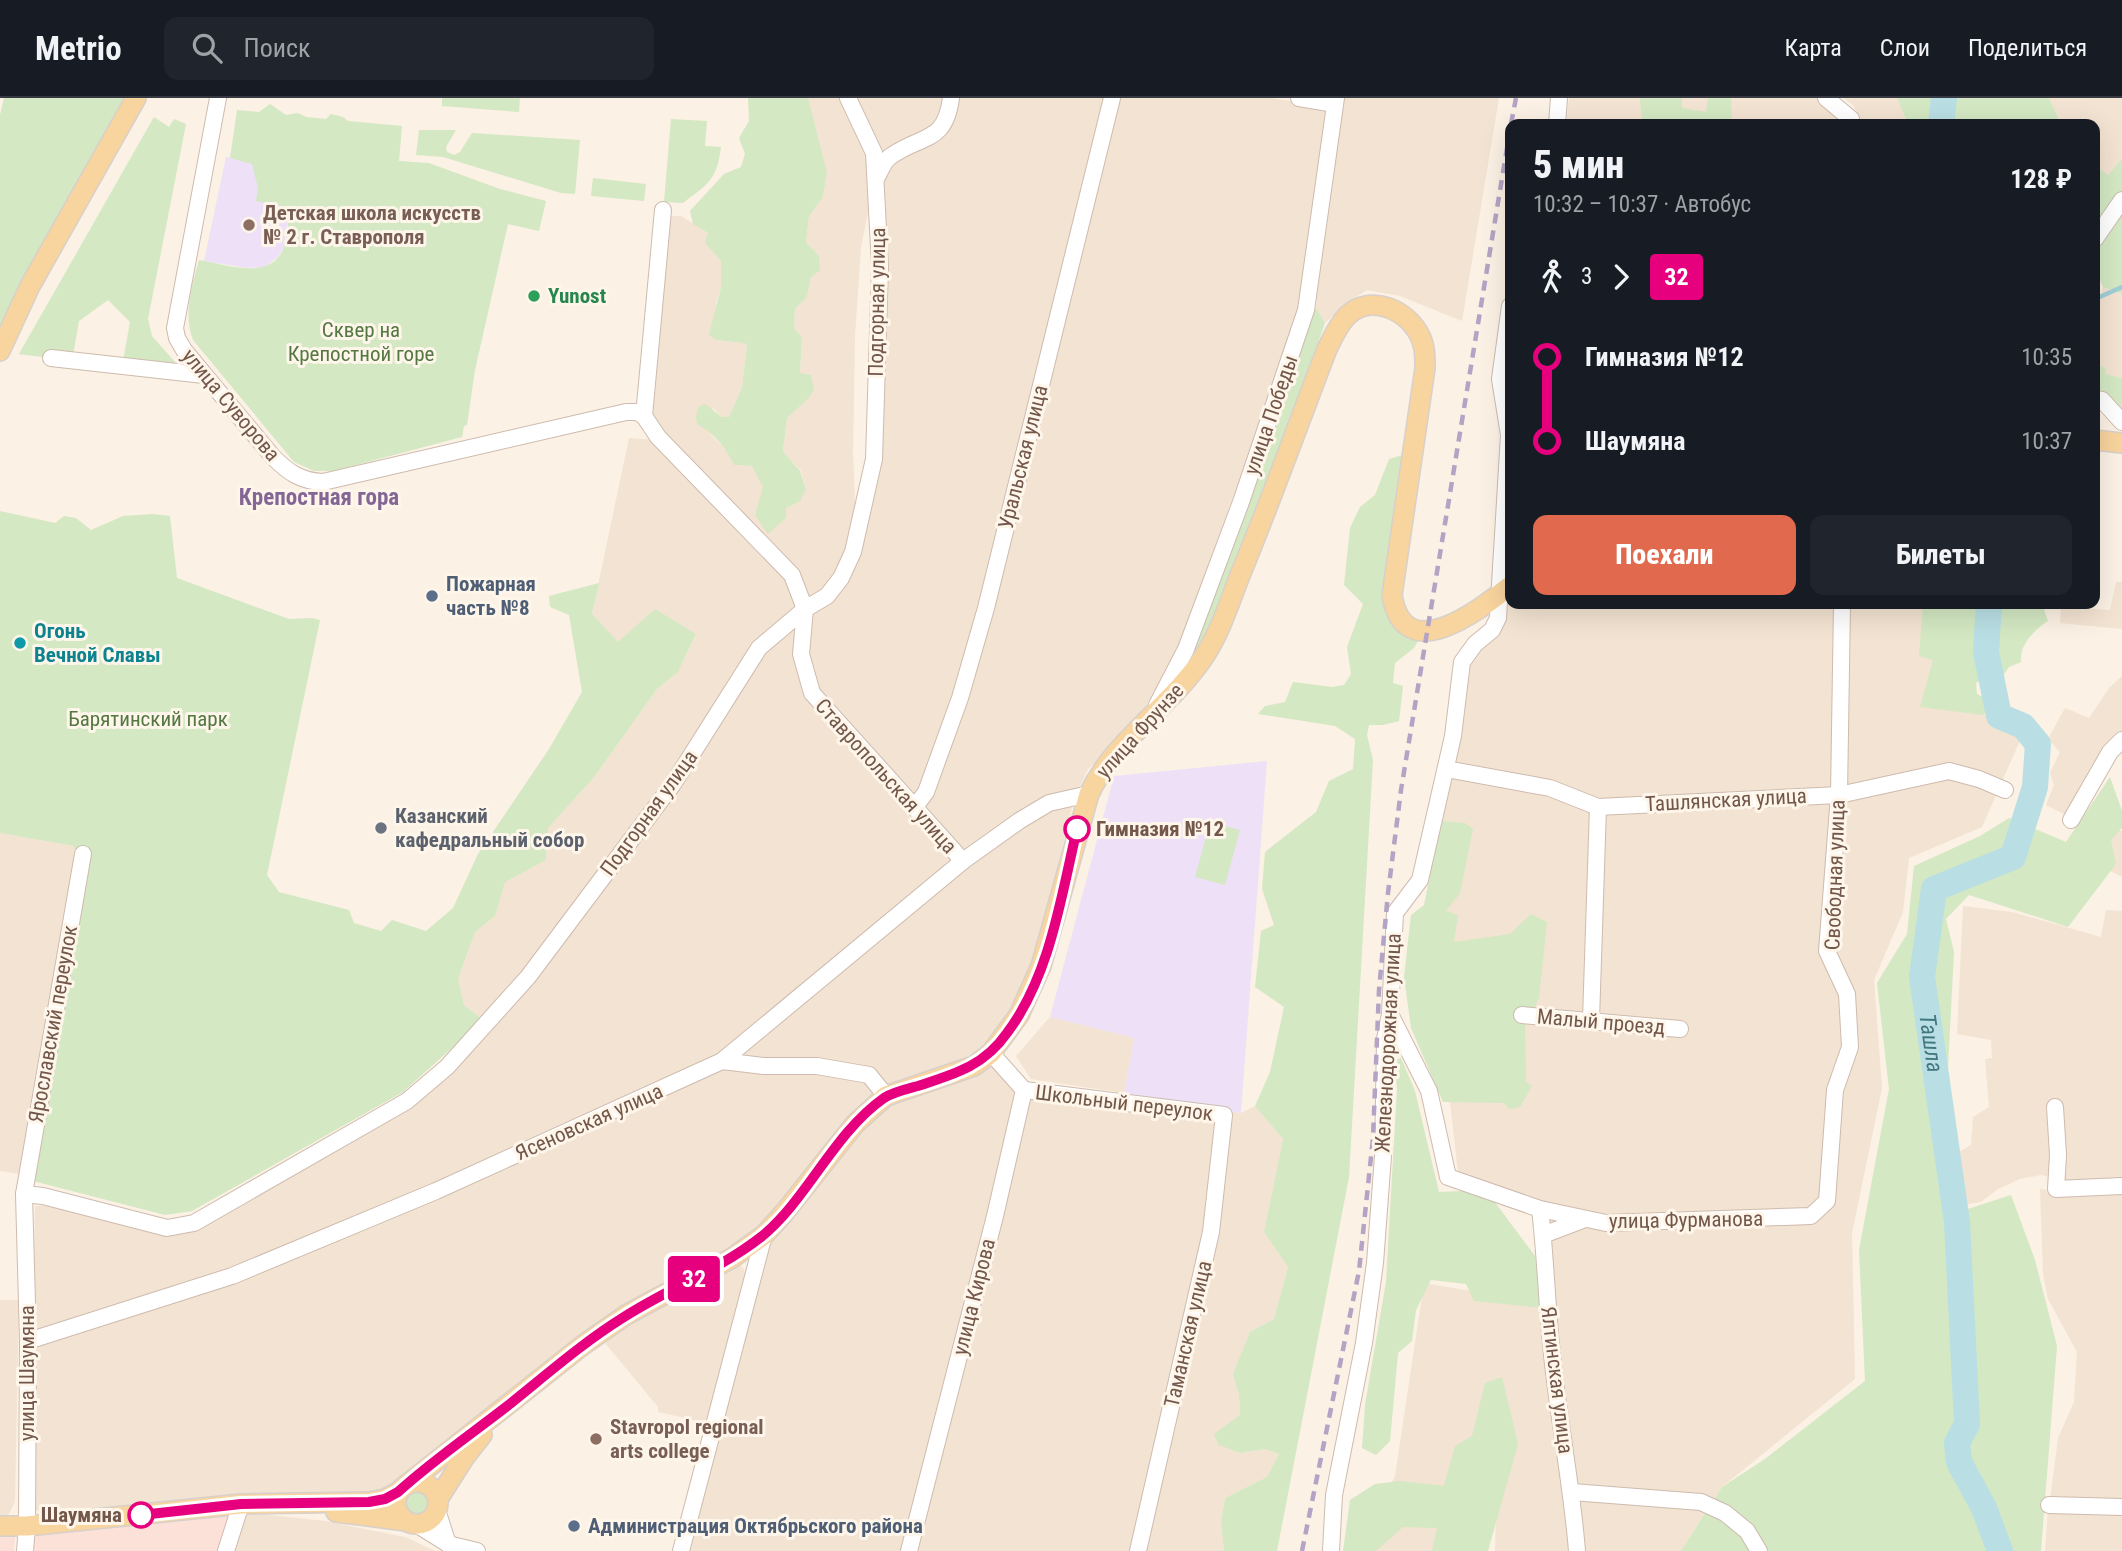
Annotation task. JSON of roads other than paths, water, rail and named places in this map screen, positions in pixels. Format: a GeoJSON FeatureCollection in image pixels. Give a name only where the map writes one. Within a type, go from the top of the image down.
{"type":"FeatureCollection","features":[{"type":"Feature","properties":{"kind":"main road"},"geometry":{"type":"LineString","coordinates":[[0,351],[36,274],[136,98]]}},
{"type":"Feature","properties":{"kind":"main road","name":"улица Фрунзе"},"geometry":{"type":"LineString","coordinates":[[402,1489],[583,1345],[626,1315],[732,1258],[764,1234],[855,1124],[886,1097],[958,1073],[974,1066],[991,1053],[1019,1015],[1041,966],[1088,794],[1096,778],[1111,759],[1187,679],[1211,644],[1264,518],[1327,349],[1336,329],[1348,314],[1363,306],[1379,305],[1394,310],[1409,320],[1425,348],[1425,368],[1392,594],[1395,612],[1402,622],[1417,629],[1433,631],[1462,620],[1505,590]]}},
{"type":"Feature","properties":{"kind":"main road"},"geometry":{"type":"LineString","coordinates":[[2100,441],[2122,443]]}},
{"type":"Feature","properties":{"kind":"main road","name":"улица Фрунзе"},"geometry":{"type":"LineString","coordinates":[[438,1504],[481,1437],[517,1399]]}},
{"type":"Feature","properties":{"kind":"main road"},"geometry":{"type":"LineString","coordinates":[[0,1526],[26,1540],[241,1504],[369,1502],[385,1499],[416,1482],[425,1483],[434,1490],[438,1504],[432,1518],[424,1523],[261,1504]]}},
{"type":"Feature","properties":{"kind":"main road"},"geometry":{"type":"LineString","coordinates":[[402,1489],[396,1504],[399,1513],[411,1522]]}},
{"type":"Feature","properties":{"kind":"street","name":"улица Суворова"},"geometry":{"type":"LineString","coordinates":[[218,98],[175,328],[184,350],[287,471],[307,481],[323,482],[626,412],[637,412],[644,416]]}},
{"type":"Feature","properties":{"kind":"street","name":"Подгорная улица"},"geometry":{"type":"LineString","coordinates":[[24,1194],[43,1196],[167,1228],[194,1223],[407,1101],[447,1067],[528,977],[673,784],[759,648],[804,609],[827,596],[841,578],[853,552],[874,459],[880,267],[874,153],[848,98]]}},
{"type":"Feature","properties":{"kind":"street"},"geometry":{"type":"LineString","coordinates":[[876,179],[888,157],[935,134],[948,118],[951,98]]}},
{"type":"Feature","properties":{"kind":"street","name":"Уральская улица"},"geometry":{"type":"LineString","coordinates":[[914,808],[926,792],[960,698],[986,608],[1112,98]]}},
{"type":"Feature","properties":{"kind":"street"},"geometry":{"type":"LineString","coordinates":[[1299,98],[1336,101]]}},
{"type":"Feature","properties":{"kind":"street"},"geometry":{"type":"LineString","coordinates":[[1558,119],[1559,98]]}},
{"type":"Feature","properties":{"kind":"street"},"geometry":{"type":"LineString","coordinates":[[1826,98],[1851,119]]}},
{"type":"Feature","properties":{"kind":"street","name":"улица Победы"},"geometry":{"type":"LineString","coordinates":[[1151,716],[1186,649],[1241,502],[1306,310],[1336,101]]}},
{"type":"Feature","properties":{"kind":"street"},"geometry":{"type":"LineString","coordinates":[[2100,232],[2122,200]]}},
{"type":"Feature","properties":{"kind":"street"},"geometry":{"type":"LineString","coordinates":[[644,416],[663,210]]}},
{"type":"Feature","properties":{"kind":"street","name":"Железнодорожная улица"},"geometry":{"type":"LineString","coordinates":[[1505,342],[1500,379],[1505,410]]}},
{"type":"Feature","properties":{"kind":"street"},"geometry":{"type":"LineString","coordinates":[[51,358],[204,375]]}},
{"type":"Feature","properties":{"kind":"street"},"geometry":{"type":"LineString","coordinates":[[2100,400],[2122,422]]}},
{"type":"Feature","properties":{"kind":"street","name":"Ставропольская улица"},"geometry":{"type":"LineString","coordinates":[[644,416],[658,437],[792,575],[804,609],[800,654],[812,693],[963,861]]}},
{"type":"Feature","properties":{"kind":"street","name":"Железнодорожная улица"},"geometry":{"type":"LineString","coordinates":[[1331,1551],[1334,1495],[1364,1343],[1375,1263],[1383,1156],[1385,1039],[1390,1014],[1395,913],[1420,880],[1447,769],[1462,662],[1475,644],[1492,630],[1505,590]]}},
{"type":"Feature","properties":{"kind":"street","name":"Свободная улица"},"geometry":{"type":"LineString","coordinates":[[1811,1216],[1827,1201],[1835,1090],[1850,1047],[1847,994],[1827,951],[1839,794],[1842,609]]}},
{"type":"Feature","properties":{"kind":"street"},"geometry":{"type":"LineString","coordinates":[[2071,820],[2110,752],[2122,740]]}},
{"type":"Feature","properties":{"kind":"street","name":"Ташлянская улица"},"geometry":{"type":"LineString","coordinates":[[1447,769],[1550,788],[1598,807],[1839,794],[1949,771],[2005,790]]}},
{"type":"Feature","properties":{"kind":"street","name":"Ясеновская улица"},"geometry":{"type":"LineString","coordinates":[[28,1341],[232,1276],[436,1191],[722,1061],[963,861],[1049,803],[1088,794]]}},
{"type":"Feature","properties":{"kind":"street"},"geometry":{"type":"LineString","coordinates":[[1591,1020],[1598,807]]}},
{"type":"Feature","properties":{"kind":"street","name":"Ярославский переулок"},"geometry":{"type":"LineString","coordinates":[[24,1194],[83,854]]}},
{"type":"Feature","properties":{"kind":"street","name":"улица Фурманова"},"geometry":{"type":"LineString","coordinates":[[1390,1014],[1429,1091],[1448,1177],[1540,1209],[1606,1223],[1811,1216]]}},
{"type":"Feature","properties":{"kind":"street","name":"Малый проезд"},"geometry":{"type":"LineString","coordinates":[[1522,1015],[1680,1029]]}},
{"type":"Feature","properties":{"kind":"street"},"geometry":{"type":"LineString","coordinates":[[991,1053],[1024,1090]]}},
{"type":"Feature","properties":{"kind":"street"},"geometry":{"type":"LineString","coordinates":[[722,1061],[764,1066],[817,1066],[869,1075],[886,1097]]}},
{"type":"Feature","properties":{"kind":"street","name":"Школьный переулок"},"geometry":{"type":"LineString","coordinates":[[1024,1090],[1224,1115]]}},
{"type":"Feature","properties":{"kind":"street","name":"улица Кирова"},"geometry":{"type":"LineString","coordinates":[[908,1551],[995,1216],[1024,1090]]}},
{"type":"Feature","properties":{"kind":"street"},"geometry":{"type":"LineString","coordinates":[[2055,1107],[2058,1155],[2056,1188],[2122,1186]]}},
{"type":"Feature","properties":{"kind":"street","name":"Таманская улица"},"geometry":{"type":"LineString","coordinates":[[1138,1551],[1211,1232],[1224,1115]]}},
{"type":"Feature","properties":{"kind":"street","name":"улица Шаумяна"},"geometry":{"type":"LineString","coordinates":[[24,1194],[28,1341],[26,1540]]}},
{"type":"Feature","properties":{"kind":"street","name":"Ялтинская улица"},"geometry":{"type":"LineString","coordinates":[[1540,1209],[1550,1336],[1572,1492],[1577,1551]]}},
{"type":"Feature","properties":{"kind":"street"},"geometry":{"type":"LineString","coordinates":[[1543,1235],[1585,1219]]}},
{"type":"Feature","properties":{"kind":"street"},"geometry":{"type":"LineString","coordinates":[[681,1551],[764,1234]]}},
{"type":"Feature","properties":{"kind":"street"},"geometry":{"type":"LineString","coordinates":[[1572,1492],[1701,1502],[1725,1513],[1747,1531],[1759,1551]]}},
{"type":"Feature","properties":{"kind":"street"},"geometry":{"type":"LineString","coordinates":[[226,1551],[241,1504]]}},
{"type":"Feature","properties":{"kind":"street"},"geometry":{"type":"LineString","coordinates":[[438,1504],[447,1548]]}},
{"type":"Feature","properties":{"kind":"street"},"geometry":{"type":"LineString","coordinates":[[2049,1504],[2122,1507]]}},
{"type":"Feature","properties":{"kind":"street"},"geometry":{"type":"LineString","coordinates":[[411,1522],[447,1548],[477,1551]]}},
{"type":"Feature","properties":{"kind":"waterway","name":"Ташла"},"geometry":{"type":"LineString","coordinates":[[1942,119],[1944,98]]}},
{"type":"Feature","properties":{"kind":"waterway"},"geometry":{"type":"LineString","coordinates":[[2100,297],[2122,287]]}},
{"type":"Feature","properties":{"kind":"waterway","name":"Ташла"},"geometry":{"type":"LineString","coordinates":[[1989,609],[1986,652],[1999,716],[2023,726],[2038,744],[2035,787],[2013,857],[1934,889],[1922,977],[1957,1222],[1967,1424],[1957,1443],[1959,1462],[1984,1508],[2000,1551]]}},
{"type":"Feature","properties":{"kind":"railway"},"geometry":{"type":"LineString","coordinates":[[1512,119],[1516,98]]}},
{"type":"Feature","properties":{"kind":"railway"},"geometry":{"type":"LineString","coordinates":[[1302,1551],[1359,1271],[1373,1138],[1379,990],[1401,790],[1505,160]]}},
{"type":"Feature","properties":{"kind":"place","name":"Детская школа искусств № 2 г. Ставрополя"},"geometry":{"type":"Point","coordinates":[249,225]}},
{"type":"Feature","properties":{"kind":"place","name":"Yunost"},"geometry":{"type":"Point","coordinates":[534,296]}},
{"type":"Feature","properties":{"kind":"place","name":"Пожарная часть №8"},"geometry":{"type":"Point","coordinates":[432,596]}},
{"type":"Feature","properties":{"kind":"place","name":"Огонь Вечной Славы"},"geometry":{"type":"Point","coordinates":[20,643]}},
{"type":"Feature","properties":{"kind":"place","name":"Казанский кафедральный собор"},"geometry":{"type":"Point","coordinates":[381,828]}},
{"type":"Feature","properties":{"kind":"place","name":"Гимназия №12"},"geometry":{"type":"Point","coordinates":[1077,829]}},
{"type":"Feature","properties":{"kind":"place","name":"Stavropol regional arts college"},"geometry":{"type":"Point","coordinates":[596,1439]}},
{"type":"Feature","properties":{"kind":"place","name":"Шаумяна"},"geometry":{"type":"Point","coordinates":[141,1515]}},
{"type":"Feature","properties":{"kind":"place","name":"Администрация Октябрьского района"},"geometry":{"type":"Point","coordinates":[574,1526]}},
{"type":"Feature","properties":{"kind":"district","name":"Крепостная гора"},"geometry":{"type":"Point","coordinates":[319,497]}},
{"type":"Feature","properties":{"kind":"park label","name":"Сквер на Крепостной горе"},"geometry":{"type":"Point","coordinates":[361,342]}},
{"type":"Feature","properties":{"kind":"park label","name":"Барятинский парк"},"geometry":{"type":"Point","coordinates":[148,719]}}]}
